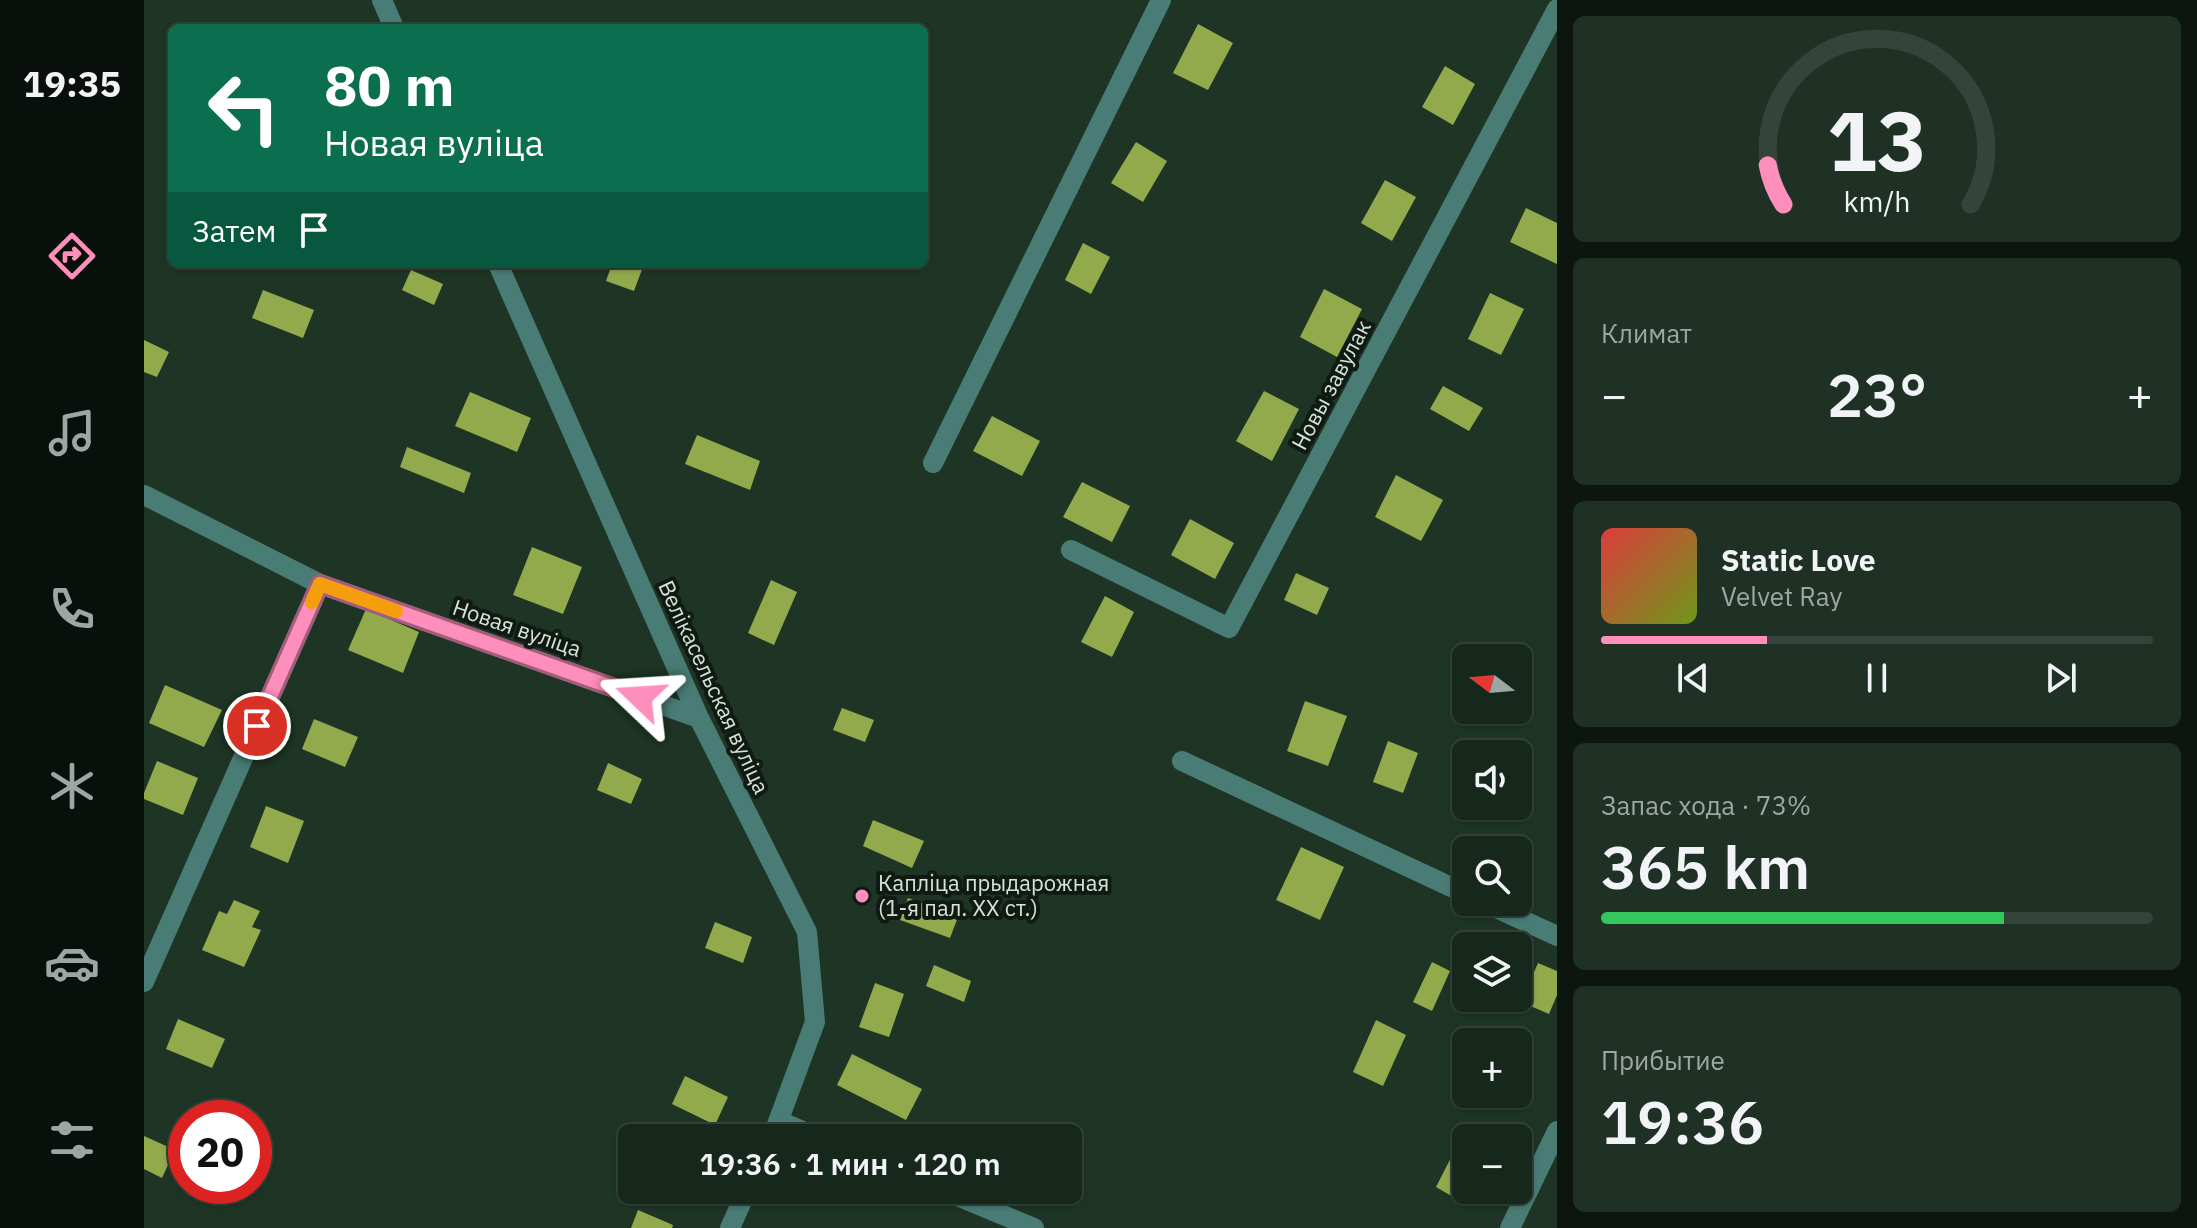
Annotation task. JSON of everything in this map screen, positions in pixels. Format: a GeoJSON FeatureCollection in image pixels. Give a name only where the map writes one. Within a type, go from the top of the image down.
{"type":"FeatureCollection","features":[{"type":"Feature","properties":{"kind":"street"},"geometry":{"type":"LineString","coordinates":[[933,463],[1161,0]]}},
{"type":"Feature","properties":{"kind":"street"},"geometry":{"type":"LineString","coordinates":[[385,2],[393,24]]}},
{"type":"Feature","properties":{"kind":"street","name":"Новы завулак"},"geometry":{"type":"LineString","coordinates":[[1071,550],[1229,628],[1557,9]]}},
{"type":"Feature","properties":{"kind":"street","name":"Велікасельская вуліца"},"geometry":{"type":"LineString","coordinates":[[500,268],[699,718],[807,932],[815,1022],[778,1124]]}},
{"type":"Feature","properties":{"kind":"street","name":"Новая вуліца"},"geometry":{"type":"LineString","coordinates":[[144,495],[320,584],[699,718]]}},
{"type":"Feature","properties":{"kind":"street"},"geometry":{"type":"LineString","coordinates":[[144,982],[320,584]]}},
{"type":"Feature","properties":{"kind":"street"},"geometry":{"type":"LineString","coordinates":[[1182,761],[1452,887]]}},
{"type":"Feature","properties":{"kind":"street"},"geometry":{"type":"LineString","coordinates":[[1513,916],[1557,936]]}},
{"type":"Feature","properties":{"kind":"street"},"geometry":{"type":"LineString","coordinates":[[1510,1228],[1557,1131]]}},
{"type":"Feature","properties":{"kind":"street"},"geometry":{"type":"LineString","coordinates":[[730,1228],[741,1204]]}},
{"type":"Feature","properties":{"kind":"street"},"geometry":{"type":"LineString","coordinates":[[977,1204],[1034,1228]]}},
{"type":"Feature","properties":{"kind":"building"},"geometry":{"type":"Polygon","coordinates":[[[1198,24],[1233,43],[1208,90],[1173,73],[1198,24]]]}},
{"type":"Feature","properties":{"kind":"building"},"geometry":{"type":"Polygon","coordinates":[[[1445,66],[1475,84],[1453,125],[1422,107],[1445,66]]]}},
{"type":"Feature","properties":{"kind":"building"},"geometry":{"type":"Polygon","coordinates":[[[1136,142],[1167,161],[1143,202],[1111,183],[1136,142]]]}},
{"type":"Feature","properties":{"kind":"building"},"geometry":{"type":"Polygon","coordinates":[[[1385,180],[1416,197],[1392,241],[1361,223],[1385,180]]]}},
{"type":"Feature","properties":{"kind":"building"},"geometry":{"type":"Polygon","coordinates":[[[1526,208],[1557,223],[1557,264],[1510,242],[1526,208]]]}},
{"type":"Feature","properties":{"kind":"building"},"geometry":{"type":"Polygon","coordinates":[[[1083,243],[1110,257],[1091,294],[1065,280],[1083,243]]]}},
{"type":"Feature","properties":{"kind":"building"},"geometry":{"type":"Polygon","coordinates":[[[611,268],[643,268],[634,291],[606,281],[611,268]]]}},
{"type":"Feature","properties":{"kind":"building"},"geometry":{"type":"Polygon","coordinates":[[[411,270],[443,284],[434,305],[402,290],[411,270]]]}},
{"type":"Feature","properties":{"kind":"building"},"geometry":{"type":"Polygon","coordinates":[[[1324,289],[1362,309],[1337,357],[1300,337],[1324,289]]]}},
{"type":"Feature","properties":{"kind":"building"},"geometry":{"type":"Polygon","coordinates":[[[263,290],[314,310],[303,338],[252,318],[263,290]]]}},
{"type":"Feature","properties":{"kind":"building"},"geometry":{"type":"Polygon","coordinates":[[[1490,293],[1524,309],[1501,355],[1468,339],[1490,293]]]}},
{"type":"Feature","properties":{"kind":"building"},"geometry":{"type":"Polygon","coordinates":[[[144,340],[169,352],[157,377],[144,372],[144,340]]]}},
{"type":"Feature","properties":{"kind":"building"},"geometry":{"type":"Polygon","coordinates":[[[1443,386],[1483,408],[1469,431],[1430,409],[1443,386]]]}},
{"type":"Feature","properties":{"kind":"building"},"geometry":{"type":"Polygon","coordinates":[[[1264,391],[1299,409],[1272,461],[1236,441],[1264,391]]]}},
{"type":"Feature","properties":{"kind":"building"},"geometry":{"type":"Polygon","coordinates":[[[470,392],[531,418],[517,452],[455,426],[470,392]]]}},
{"type":"Feature","properties":{"kind":"building"},"geometry":{"type":"Polygon","coordinates":[[[992,416],[1040,441],[1022,476],[973,451],[992,416]]]}},
{"type":"Feature","properties":{"kind":"building"},"geometry":{"type":"Polygon","coordinates":[[[697,435],[760,461],[750,490],[685,464],[697,435]]]}},
{"type":"Feature","properties":{"kind":"building"},"geometry":{"type":"Polygon","coordinates":[[[407,447],[471,473],[464,493],[400,467],[407,447]]]}},
{"type":"Feature","properties":{"kind":"building"},"geometry":{"type":"Polygon","coordinates":[[[1396,475],[1443,500],[1421,541],[1375,517],[1396,475]]]}},
{"type":"Feature","properties":{"kind":"building"},"geometry":{"type":"Polygon","coordinates":[[[1082,482],[1130,506],[1112,542],[1063,517],[1082,482]]]}},
{"type":"Feature","properties":{"kind":"building"},"geometry":{"type":"Polygon","coordinates":[[[1190,519],[1234,543],[1215,579],[1171,555],[1190,519]]]}},
{"type":"Feature","properties":{"kind":"building"},"geometry":{"type":"Polygon","coordinates":[[[532,547],[582,567],[563,614],[513,595],[532,547]]]}},
{"type":"Feature","properties":{"kind":"building"},"geometry":{"type":"Polygon","coordinates":[[[1296,573],[1329,588],[1317,615],[1284,600],[1296,573]]]}},
{"type":"Feature","properties":{"kind":"building"},"geometry":{"type":"Polygon","coordinates":[[[771,580],[797,592],[774,645],[748,633],[771,580]]]}},
{"type":"Feature","properties":{"kind":"building"},"geometry":{"type":"Polygon","coordinates":[[[1105,596],[1134,612],[1112,657],[1081,642],[1105,596]]]}},
{"type":"Feature","properties":{"kind":"building"},"geometry":{"type":"Polygon","coordinates":[[[366,609],[419,632],[403,673],[348,650],[366,609]]]}},
{"type":"Feature","properties":{"kind":"building"},"geometry":{"type":"Polygon","coordinates":[[[165,685],[222,710],[204,747],[149,723],[165,685]]]}},
{"type":"Feature","properties":{"kind":"building"},"geometry":{"type":"Polygon","coordinates":[[[1305,701],[1347,716],[1328,766],[1287,751],[1305,701]]]}},
{"type":"Feature","properties":{"kind":"building"},"geometry":{"type":"Polygon","coordinates":[[[842,708],[874,720],[865,742],[833,730],[842,708]]]}},
{"type":"Feature","properties":{"kind":"building"},"geometry":{"type":"Polygon","coordinates":[[[314,719],[358,737],[345,767],[302,749],[314,719]]]}},
{"type":"Feature","properties":{"kind":"building"},"geometry":{"type":"Polygon","coordinates":[[[1388,741],[1418,753],[1403,793],[1373,782],[1388,741]]]}},
{"type":"Feature","properties":{"kind":"building"},"geometry":{"type":"Polygon","coordinates":[[[157,761],[198,778],[183,815],[144,799],[157,761]]]}},
{"type":"Feature","properties":{"kind":"building"},"geometry":{"type":"Polygon","coordinates":[[[608,763],[642,779],[631,804],[597,790],[608,763]]]}},
{"type":"Feature","properties":{"kind":"building"},"geometry":{"type":"Polygon","coordinates":[[[266,806],[304,821],[288,863],[250,847],[266,806]]]}},
{"type":"Feature","properties":{"kind":"building"},"geometry":{"type":"Polygon","coordinates":[[[873,820],[924,841],[912,868],[863,846],[873,820]]]}},
{"type":"Feature","properties":{"kind":"building"},"geometry":{"type":"Polygon","coordinates":[[[1301,847],[1344,867],[1320,920],[1276,900],[1301,847]]]}},
{"type":"Feature","properties":{"kind":"building"},"geometry":{"type":"Polygon","coordinates":[[[908,898],[958,917],[950,938],[900,920],[908,898]]]}},
{"type":"Feature","properties":{"kind":"building"},"geometry":{"type":"Polygon","coordinates":[[[234,900],[260,911],[252,927],[261,930],[244,967],[202,950],[219,911],[227,914],[234,900]]]}},
{"type":"Feature","properties":{"kind":"building"},"geometry":{"type":"Polygon","coordinates":[[[715,922],[752,937],[743,963],[705,948],[715,922]]]}},
{"type":"Feature","properties":{"kind":"building"},"geometry":{"type":"Polygon","coordinates":[[[1432,962],[1450,971],[1432,1011],[1413,1002],[1432,962]]]}},
{"type":"Feature","properties":{"kind":"building"},"geometry":{"type":"Polygon","coordinates":[[[1538,963],[1557,971],[1557,995],[1549,1014],[1532,1007],[1532,977],[1538,963]]]}},
{"type":"Feature","properties":{"kind":"building"},"geometry":{"type":"Polygon","coordinates":[[[934,965],[971,981],[964,1002],[926,986],[934,965]]]}},
{"type":"Feature","properties":{"kind":"building"},"geometry":{"type":"Polygon","coordinates":[[[875,983],[904,994],[889,1037],[859,1027],[875,983]]]}},
{"type":"Feature","properties":{"kind":"building"},"geometry":{"type":"Polygon","coordinates":[[[178,1019],[225,1039],[212,1068],[166,1049],[178,1019]]]}},
{"type":"Feature","properties":{"kind":"building"},"geometry":{"type":"Polygon","coordinates":[[[1376,1020],[1406,1035],[1383,1086],[1353,1072],[1376,1020]]]}},
{"type":"Feature","properties":{"kind":"building"},"geometry":{"type":"Polygon","coordinates":[[[852,1054],[922,1089],[906,1120],[837,1085],[852,1054]]]}},
{"type":"Feature","properties":{"kind":"building"},"geometry":{"type":"Polygon","coordinates":[[[685,1076],[728,1097],[715,1124],[672,1104],[685,1076]]]}},
{"type":"Feature","properties":{"kind":"building"},"geometry":{"type":"Polygon","coordinates":[[[144,1136],[168,1147],[168,1165],[162,1178],[144,1169],[144,1136]]]}},
{"type":"Feature","properties":{"kind":"building"},"geometry":{"type":"Polygon","coordinates":[[[1452,1156],[1452,1196],[1436,1187],[1452,1156]]]}},
{"type":"Feature","properties":{"kind":"building"},"geometry":{"type":"Polygon","coordinates":[[[638,1210],[673,1225],[672,1228],[631,1228],[638,1210]]]}},
{"type":"Feature","properties":{"kind":"slow traffic"},"geometry":{"type":"LineString","coordinates":[[312,602],[320,584],[396,611]]}},
{"type":"Feature","properties":{"kind":"place","name":"Капліца прыдарожная (1-я пал. XX ст.)"},"geometry":{"type":"Point","coordinates":[862,896]}},
{"type":"Feature","properties":{"kind":"route"},"geometry":{"type":"LineString","coordinates":[[257,726],[320,584],[640,697]]}}]}
